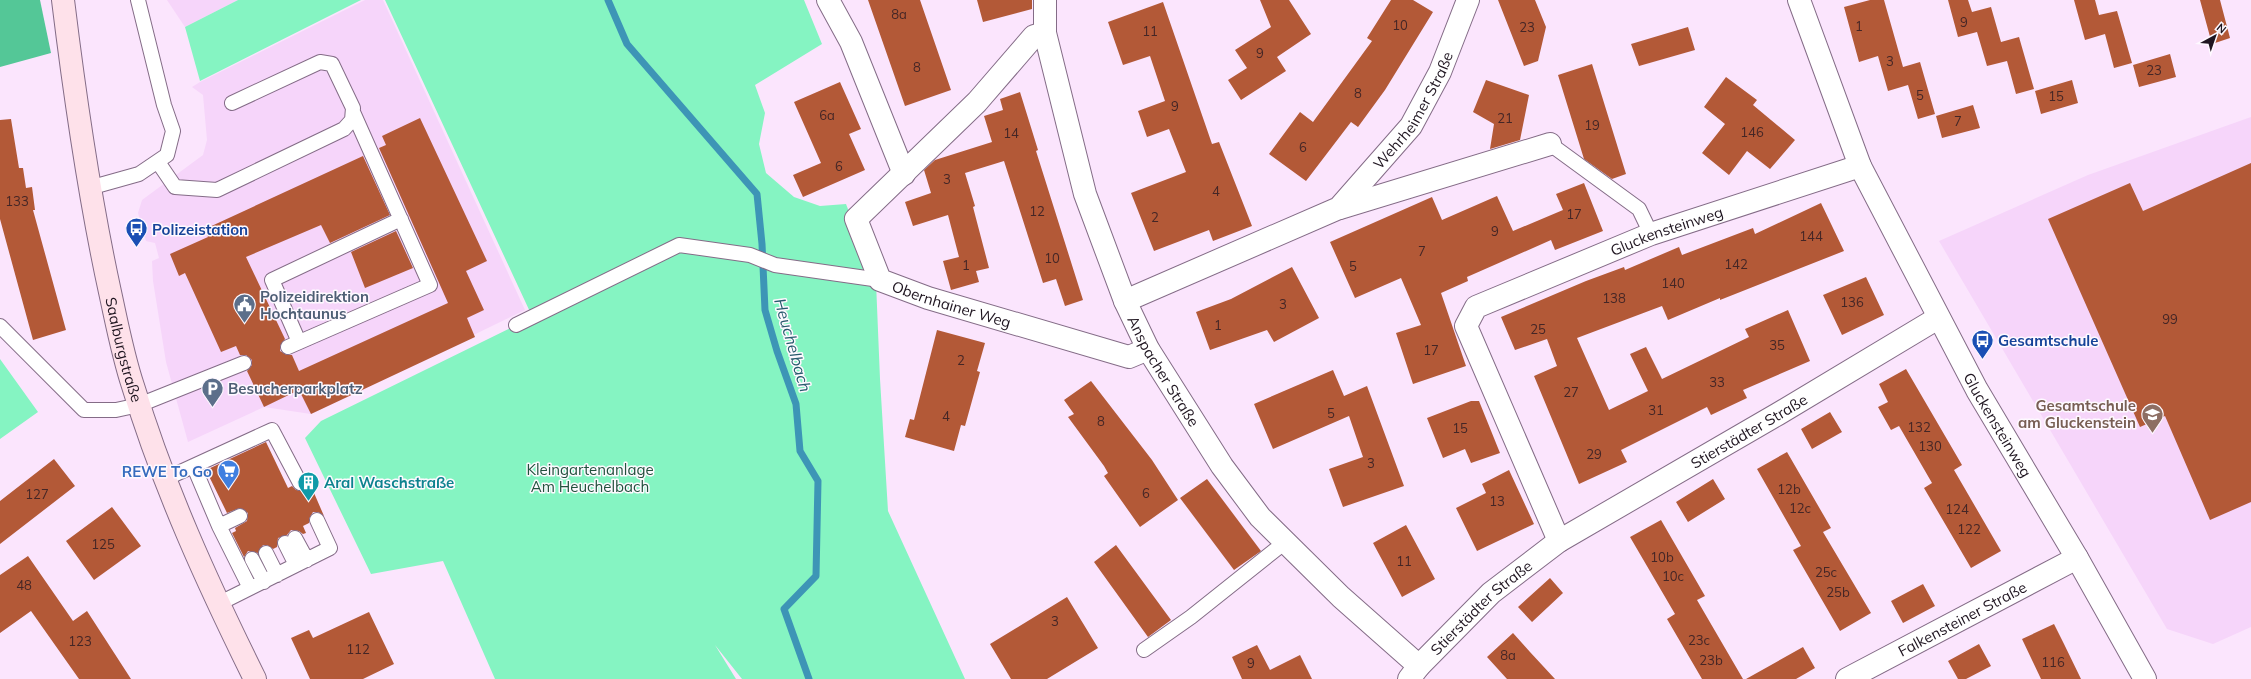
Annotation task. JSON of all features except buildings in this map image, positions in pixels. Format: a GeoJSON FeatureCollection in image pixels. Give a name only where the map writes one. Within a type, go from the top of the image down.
{"type":"FeatureCollection","features":[{"type":"Feature","properties":{"kind":"street","name":"Saalburgstraße"},"geometry":{"type":"LineString","coordinates":[[63,0],[89,188],[118,326],[139,404],[165,479],[218,604],[255,679]]}},
{"type":"Feature","properties":{"kind":"street"},"geometry":{"type":"LineString","coordinates":[[76,102],[78,0]]}},
{"type":"Feature","properties":{"kind":"street"},"geometry":{"type":"LineString","coordinates":[[828,0],[851,42],[904,174]]}},
{"type":"Feature","properties":{"kind":"street","name":"Anspacher Straße"},"geometry":{"type":"LineString","coordinates":[[1045,0],[1045,33],[1085,194],[1125,301],[1148,349],[1222,466],[1260,517],[1284,543],[1341,597],[1414,672]]}},
{"type":"Feature","properties":{"kind":"street","name":"Wehrheimer Straße"},"geometry":{"type":"LineString","coordinates":[[1339,208],[1411,126],[1440,72],[1468,0]]}},
{"type":"Feature","properties":{"kind":"street","name":"Gluckensteinweg"},"geometry":{"type":"LineString","coordinates":[[1799,0],[1860,166],[1938,318],[1977,390],[2077,558],[2144,679]]}},
{"type":"Feature","properties":{"kind":"street","name":"Obernhainer Weg"},"geometry":{"type":"LineString","coordinates":[[1045,33],[1034,36],[976,102],[904,174],[856,219],[880,280],[928,298],[1129,358],[1148,349]]}},
{"type":"Feature","properties":{"kind":"street","name":"Wehrheimer Straße"},"geometry":{"type":"LineString","coordinates":[[1125,301],[1339,208],[1550,144]]}},
{"type":"Feature","properties":{"kind":"street","name":"Gluckensteinweg"},"geometry":{"type":"LineString","coordinates":[[1559,541],[1466,326],[1476,307],[1651,234],[1860,166]]}},
{"type":"Feature","properties":{"kind":"street","name":"Stierstädter Straße"},"geometry":{"type":"LineString","coordinates":[[1414,672],[1491,593],[1559,541],[1778,414],[1938,318]]}},
{"type":"Feature","properties":{"kind":"street","name":"Falkensteiner Straße"},"geometry":{"type":"LineString","coordinates":[[1846,679],[2077,558]]}},
{"type":"Feature","properties":{"kind":"lane"},"geometry":{"type":"LineString","coordinates":[[89,188],[139,174],[158,162],[167,155],[174,131],[164,105],[138,0]]}},
{"type":"Feature","properties":{"kind":"lane"},"geometry":{"type":"LineString","coordinates":[[232,103],[320,62],[332,64],[353,108],[353,112],[430,285],[294,344],[272,280],[400,219]]}},
{"type":"Feature","properties":{"kind":"lane"},"geometry":{"type":"LineString","coordinates":[[158,162],[175,187],[217,190],[344,129],[352,120],[353,112]]}},
{"type":"Feature","properties":{"kind":"lane"},"geometry":{"type":"LineString","coordinates":[[1550,144],[1639,209],[1651,234]]}},
{"type":"Feature","properties":{"kind":"lane"},"geometry":{"type":"LineString","coordinates":[[516,325],[679,245],[750,255],[775,265],[880,280]]}},
{"type":"Feature","properties":{"kind":"lane"},"geometry":{"type":"LineString","coordinates":[[0,326],[84,410],[116,410],[139,404],[244,363]]}},
{"type":"Feature","properties":{"kind":"lane"},"geometry":{"type":"LineString","coordinates":[[165,479],[272,430],[300,483]]}},
{"type":"Feature","properties":{"kind":"lane"},"geometry":{"type":"LineString","coordinates":[[194,467],[219,526],[250,588]]}},
{"type":"Feature","properties":{"kind":"lane"},"geometry":{"type":"LineString","coordinates":[[218,604],[330,548],[316,520]]}},
{"type":"Feature","properties":{"kind":"lane"},"geometry":{"type":"LineString","coordinates":[[219,526],[237,522]]}},
{"type":"Feature","properties":{"kind":"lane"},"geometry":{"type":"LineString","coordinates":[[1144,650],[1191,617],[1284,543]]}},
{"type":"Feature","properties":{"kind":"lane"},"geometry":{"type":"LineString","coordinates":[[291,568],[280,545],[291,568]]}},
{"type":"Feature","properties":{"kind":"lane"},"geometry":{"type":"LineString","coordinates":[[252,559],[264,582]]}},
{"type":"Feature","properties":{"kind":"shaded area"},"geometry":{"type":"Polygon","coordinates":[[[167,0],[238,0],[185,27],[167,0]]]}},
{"type":"Feature","properties":{"kind":"shaded area"},"geometry":{"type":"Polygon","coordinates":[[[365,0],[383,0],[525,310],[311,414],[264,407],[188,442],[166,362],[153,281],[152,261],[159,258],[155,243],[146,241],[138,213],[142,200],[203,155],[207,140],[203,95],[192,87],[365,0]]]}},
{"type":"Feature","properties":{"kind":"shaded area","name":"Gesamtschule am Gluckenstein"},"geometry":{"type":"Polygon","coordinates":[[[2251,117],[2251,627],[2213,644],[2167,629],[1939,241],[2088,175],[2251,117]]]}},
{"type":"Feature","properties":{"kind":"green space"},"geometry":{"type":"Polygon","coordinates":[[[0,0],[40,0],[51,53],[0,67],[0,0]]]}},
{"type":"Feature","properties":{"kind":"green space"},"geometry":{"type":"Polygon","coordinates":[[[238,0],[361,0],[200,81],[185,27],[238,0]]]}},
{"type":"Feature","properties":{"kind":"green space","name":"Kleingartenanlage Am Heuchelbach"},"geometry":{"type":"Polygon","coordinates":[[[385,0],[804,0],[822,44],[755,85],[765,113],[759,144],[766,173],[794,197],[820,206],[846,204],[876,282],[888,511],[965,679],[742,679],[715,645],[736,679],[495,679],[443,561],[371,574],[305,438],[321,421],[523,322],[531,314],[385,0]]]}},
{"type":"Feature","properties":{"kind":"green space"},"geometry":{"type":"Polygon","coordinates":[[[0,359],[38,412],[0,439],[0,359]]]}},
{"type":"Feature","properties":{"kind":"waterway","name":"Heuchelbach"},"geometry":{"type":"LineString","coordinates":[[608,0],[627,44],[757,194],[762,244],[765,310],[777,351],[796,404],[800,451],[818,481],[816,576],[784,609],[809,679]]}},
{"type":"Feature","properties":{"kind":"place","name":"Polizeistation"},"geometry":{"type":"Point","coordinates":[136,248]}},
{"type":"Feature","properties":{"kind":"place","name":"Polizeidirektion Hochtaunus"},"geometry":{"type":"Point","coordinates":[245,324]}},
{"type":"Feature","properties":{"kind":"place","name":"Gesamtschule"},"geometry":{"type":"Point","coordinates":[1983,360]}},
{"type":"Feature","properties":{"kind":"place","name":"Besucherparkplatz"},"geometry":{"type":"Point","coordinates":[213,408]}},
{"type":"Feature","properties":{"kind":"place","name":"Gesamtschule am Gluckenstein"},"geometry":{"type":"Point","coordinates":[2152,434]}},
{"type":"Feature","properties":{"kind":"place","name":"REWE To Go"},"geometry":{"type":"Point","coordinates":[228,490]}},
{"type":"Feature","properties":{"kind":"place","name":"Aral Waschstraße"},"geometry":{"type":"Point","coordinates":[308,502]}}]}
